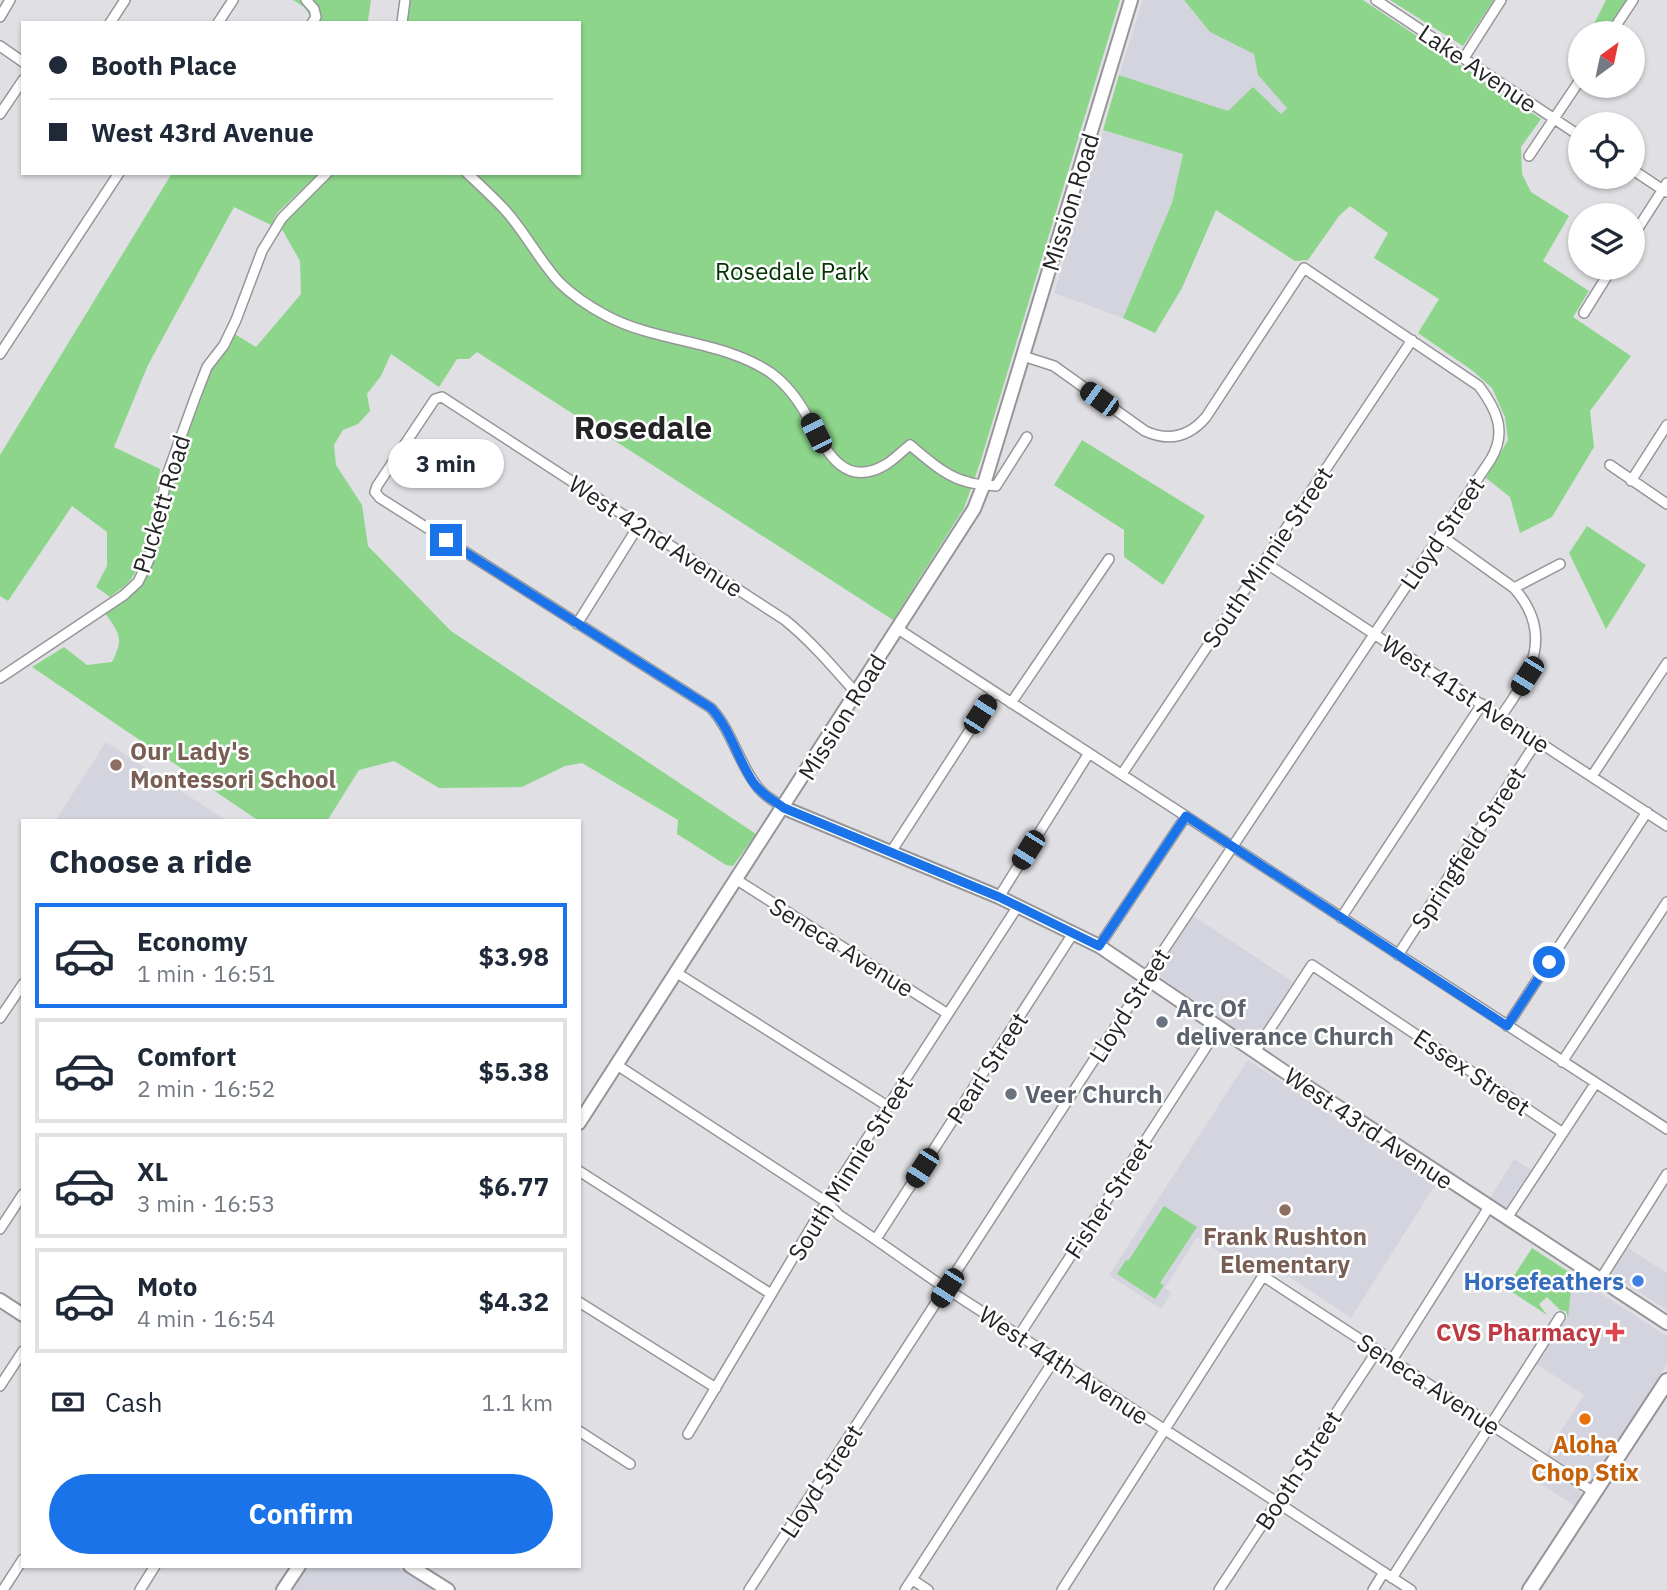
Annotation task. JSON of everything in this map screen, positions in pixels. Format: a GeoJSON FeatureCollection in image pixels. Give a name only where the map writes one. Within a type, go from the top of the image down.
{"type":"FeatureCollection","features":[{"type":"Feature","properties":{"kind":"main road","name":"Mission Road"},"geometry":{"type":"LineString","coordinates":[[581,1120],[974,509],[984,484],[1131,0]]}},
{"type":"Feature","properties":{"kind":"main road","name":"West 43rd Avenue"},"geometry":{"type":"LineString","coordinates":[[784,808],[999,897],[1099,946],[1667,1323]]}},
{"type":"Feature","properties":{"kind":"main road"},"geometry":{"type":"LineString","coordinates":[[0,1300],[21,1314]]}},
{"type":"Feature","properties":{"kind":"main road"},"geometry":{"type":"LineString","coordinates":[[1530,1590],[1667,1381]]}},
{"type":"Feature","properties":{"kind":"main road"},"geometry":{"type":"LineString","coordinates":[[283,1590],[298,1568]]}},
{"type":"Feature","properties":{"kind":"main road"},"geometry":{"type":"LineString","coordinates":[[414,1568],[447,1590]]}},
{"type":"Feature","properties":{"kind":"street"},"geometry":{"type":"LineString","coordinates":[[0,17],[10,0]]}},
{"type":"Feature","properties":{"kind":"street"},"geometry":{"type":"LineString","coordinates":[[111,21],[125,0]]}},
{"type":"Feature","properties":{"kind":"street"},"geometry":{"type":"LineString","coordinates":[[219,21],[233,0]]}},
{"type":"Feature","properties":{"kind":"street"},"geometry":{"type":"LineString","coordinates":[[306,0],[314,9],[316,17],[313,21]]}},
{"type":"Feature","properties":{"kind":"street"},"geometry":{"type":"LineString","coordinates":[[402,21],[405,0]]}},
{"type":"Feature","properties":{"kind":"street","name":"Lake Avenue"},"geometry":{"type":"LineString","coordinates":[[1376,0],[1568,128]]}},
{"type":"Feature","properties":{"kind":"street"},"geometry":{"type":"LineString","coordinates":[[1464,58],[1502,0]]}},
{"type":"Feature","properties":{"kind":"street"},"geometry":{"type":"LineString","coordinates":[[1619,21],[1633,0]]}},
{"type":"Feature","properties":{"kind":"street"},"geometry":{"type":"LineString","coordinates":[[0,46],[21,61]]}},
{"type":"Feature","properties":{"kind":"street"},"geometry":{"type":"LineString","coordinates":[[0,114],[21,82]]}},
{"type":"Feature","properties":{"kind":"street"},"geometry":{"type":"LineString","coordinates":[[1529,156],[1568,98]]}},
{"type":"Feature","properties":{"kind":"street"},"geometry":{"type":"LineString","coordinates":[[0,354],[117,175]]}},
{"type":"Feature","properties":{"kind":"street","name":"Puckett Road"},"geometry":{"type":"LineString","coordinates":[[2,674],[138,582],[148,562],[157,532],[166,478],[207,367],[224,345],[262,251],[282,218],[325,175]]}},
{"type":"Feature","properties":{"kind":"street"},"geometry":{"type":"LineString","coordinates":[[469,175],[506,211],[559,282],[580,299],[605,315],[649,334],[705,346],[748,360],[772,374],[791,392],[825,450],[837,463],[851,470],[867,472],[885,465],[910,445],[934,464],[960,479],[994,487],[999,485],[1027,437]]}},
{"type":"Feature","properties":{"kind":"street"},"geometry":{"type":"LineString","coordinates":[[1645,177],[1666,188],[1645,219]]}},
{"type":"Feature","properties":{"kind":"street"},"geometry":{"type":"LineString","coordinates":[[1023,356],[1054,366],[1145,431],[1158,437],[1171,437],[1184,435],[1206,417],[1304,268],[1412,340]]}},
{"type":"Feature","properties":{"kind":"street"},"geometry":{"type":"LineString","coordinates":[[1584,313],[1605,280]]}},
{"type":"Feature","properties":{"kind":"street","name":"Lloyd Street"},"geometry":{"type":"LineString","coordinates":[[749,1590],[1146,977],[1496,449],[1500,432],[1497,419],[1479,386],[1412,340]]}},
{"type":"Feature","properties":{"kind":"street","name":"South Minnie Street"},"geometry":{"type":"LineString","coordinates":[[1122,774],[1412,340]]}},
{"type":"Feature","properties":{"kind":"street","name":"West 42nd Avenue"},"geometry":{"type":"LineString","coordinates":[[375,492],[435,399],[442,397],[785,620],[821,651],[856,693]]}},
{"type":"Feature","properties":{"kind":"street"},"geometry":{"type":"LineString","coordinates":[[1631,481],[1667,425]]}},
{"type":"Feature","properties":{"kind":"street"},"geometry":{"type":"LineString","coordinates":[[1610,465],[1667,505]]}},
{"type":"Feature","properties":{"kind":"street","name":"West 43rd Avenue"},"geometry":{"type":"LineString","coordinates":[[375,492],[380,498],[711,708],[724,722],[754,783],[765,795],[784,808]]}},
{"type":"Feature","properties":{"kind":"street"},"geometry":{"type":"LineString","coordinates":[[577,624],[639,525]]}},
{"type":"Feature","properties":{"kind":"street"},"geometry":{"type":"LineString","coordinates":[[1440,536],[1514,588],[1529,609],[1536,642],[1534,659],[1527,676],[1501,716]]}},
{"type":"Feature","properties":{"kind":"street"},"geometry":{"type":"LineString","coordinates":[[1011,703],[1108,559]]}},
{"type":"Feature","properties":{"kind":"street","name":"West 41st Avenue"},"geometry":{"type":"LineString","coordinates":[[1264,562],[1667,825]]}},
{"type":"Feature","properties":{"kind":"street"},"geometry":{"type":"LineString","coordinates":[[1514,588],[1560,564]]}},
{"type":"Feature","properties":{"kind":"street"},"geometry":{"type":"LineString","coordinates":[[898,629],[1667,1129]]}},
{"type":"Feature","properties":{"kind":"street"},"geometry":{"type":"LineString","coordinates":[[1592,776],[1667,663]]}},
{"type":"Feature","properties":{"kind":"street"},"geometry":{"type":"LineString","coordinates":[[891,852],[994,692]]}},
{"type":"Feature","properties":{"kind":"street"},"geometry":{"type":"LineString","coordinates":[[1341,918],[1482,704]]}},
{"type":"Feature","properties":{"kind":"street","name":"Springfield Street"},"geometry":{"type":"LineString","coordinates":[[1398,955],[1537,741]]}},
{"type":"Feature","properties":{"kind":"street"},"geometry":{"type":"LineString","coordinates":[[999,897],[1089,753]]}},
{"type":"Feature","properties":{"kind":"street"},"geometry":{"type":"LineString","coordinates":[[1507,1026],[1647,812]]}},
{"type":"Feature","properties":{"kind":"street"},"geometry":{"type":"LineString","coordinates":[[1099,946],[1186,816]]}},
{"type":"Feature","properties":{"kind":"street","name":"Seneca Avenue"},"geometry":{"type":"LineString","coordinates":[[737,880],[948,1014]]}},
{"type":"Feature","properties":{"kind":"street"},"geometry":{"type":"LineString","coordinates":[[1562,1062],[1667,902]]}},
{"type":"Feature","properties":{"kind":"street","name":"South Minnie Street"},"geometry":{"type":"LineString","coordinates":[[688,1434],[771,1294],[1018,906]]}},
{"type":"Feature","properties":{"kind":"street","name":"Pearl Street"},"geometry":{"type":"LineString","coordinates":[[876,1239],[1074,932]]}},
{"type":"Feature","properties":{"kind":"street","name":"Essex Street"},"geometry":{"type":"LineString","coordinates":[[1255,1052],[1311,964],[1563,1133]]}},
{"type":"Feature","properties":{"kind":"street"},"geometry":{"type":"LineString","coordinates":[[677,973],[889,1107]]}},
{"type":"Feature","properties":{"kind":"street"},"geometry":{"type":"LineString","coordinates":[[0,1018],[21,987]]}},
{"type":"Feature","properties":{"kind":"street","name":"Fisher Street"},"geometry":{"type":"LineString","coordinates":[[1020,1334],[1219,1027]]}},
{"type":"Feature","properties":{"kind":"street","name":"West 44th Avenue"},"geometry":{"type":"LineString","coordinates":[[617,1065],[828,1203],[839,1215],[947,1288],[1411,1590]]}},
{"type":"Feature","properties":{"kind":"street"},"geometry":{"type":"LineString","coordinates":[[1507,1218],[1595,1083]]}},
{"type":"Feature","properties":{"kind":"street"},"geometry":{"type":"LineString","coordinates":[[581,1172],[771,1294]]}},
{"type":"Feature","properties":{"kind":"street"},"geometry":{"type":"LineString","coordinates":[[1600,1280],[1667,1174]]}},
{"type":"Feature","properties":{"kind":"street"},"geometry":{"type":"LineString","coordinates":[[0,1229],[21,1197]]}},
{"type":"Feature","properties":{"kind":"street"},"geometry":{"type":"LineString","coordinates":[[1392,1360],[1489,1207]]}},
{"type":"Feature","properties":{"kind":"street","name":"Seneca Avenue"},"geometry":{"type":"LineString","coordinates":[[1164,1430],[1263,1276],[1594,1492]]}},
{"type":"Feature","properties":{"kind":"street"},"geometry":{"type":"LineString","coordinates":[[581,1303],[716,1388]]}},
{"type":"Feature","properties":{"kind":"street"},"geometry":{"type":"LineString","coordinates":[[1373,1590],[1388,1575],[1560,1317]]}},
{"type":"Feature","properties":{"kind":"street","name":"Booth Street"},"geometry":{"type":"LineString","coordinates":[[1219,1590],[1377,1350]]}},
{"type":"Feature","properties":{"kind":"street"},"geometry":{"type":"LineString","coordinates":[[0,1386],[21,1354]]}},
{"type":"Feature","properties":{"kind":"street"},"geometry":{"type":"LineString","coordinates":[[905,1590],[1056,1357]]}},
{"type":"Feature","properties":{"kind":"street"},"geometry":{"type":"LineString","coordinates":[[1062,1590],[1164,1430]]}},
{"type":"Feature","properties":{"kind":"street"},"geometry":{"type":"LineString","coordinates":[[581,1432],[630,1464]]}},
{"type":"Feature","properties":{"kind":"street"},"geometry":{"type":"LineString","coordinates":[[3,1590],[21,1562]]}},
{"type":"Feature","properties":{"kind":"street"},"geometry":{"type":"LineString","coordinates":[[140,1590],[154,1568]]}},
{"type":"Feature","properties":{"kind":"street"},"geometry":{"type":"LineString","coordinates":[[913,1580],[928,1590]]}},
{"type":"Feature","properties":{"kind":"shaded area"},"geometry":{"type":"Polygon","coordinates":[[[1143,0],[1184,0],[1210,32],[1254,54],[1258,75],[1287,108],[1281,114],[1228,111],[1119,75],[1143,0]]]}},
{"type":"Feature","properties":{"kind":"shaded area"},"geometry":{"type":"Polygon","coordinates":[[[1103,130],[1183,153],[1172,203],[1123,318],[1054,293],[1103,130]]]}},
{"type":"Feature","properties":{"kind":"shaded area","name":"Our Lady's Montessori School"},"geometry":{"type":"Polygon","coordinates":[[[106,742],[224,819],[56,819],[106,742]]]}},
{"type":"Feature","properties":{"kind":"shaded area"},"geometry":{"type":"Polygon","coordinates":[[[1192,915],[1293,982],[1257,1040],[1252,1040],[1156,974],[1192,915]]]}},
{"type":"Feature","properties":{"kind":"shaded area","name":"Frank Rushton Elementary"},"geometry":{"type":"Polygon","coordinates":[[[1248,1060],[1435,1185],[1351,1318],[1267,1262],[1256,1277],[1197,1237],[1165,1288],[1172,1293],[1161,1309],[1109,1275],[1248,1060]]]}},
{"type":"Feature","properties":{"kind":"shaded area"},"geometry":{"type":"Polygon","coordinates":[[[1514,1159],[1533,1171],[1510,1206],[1506,1207],[1490,1198],[1514,1159]]]}},
{"type":"Feature","properties":{"kind":"shaded area"},"geometry":{"type":"Polygon","coordinates":[[[1625,1246],[1667,1273],[1667,1310],[1611,1274],[1611,1269],[1625,1246]]]}},
{"type":"Feature","properties":{"kind":"shaded area"},"geometry":{"type":"Polygon","coordinates":[[[1577,1278],[1667,1336],[1667,1364],[1595,1476],[1589,1480],[1546,1454],[1584,1395],[1535,1363],[1568,1318],[1571,1289],[1577,1278]]]}},
{"type":"Feature","properties":{"kind":"shaded area"},"geometry":{"type":"Polygon","coordinates":[[[1541,1462],[1579,1488],[1581,1495],[1575,1506],[1531,1478],[1541,1462]]]}},
{"type":"Feature","properties":{"kind":"shaded area"},"geometry":{"type":"Polygon","coordinates":[[[306,1568],[399,1568],[433,1590],[292,1590],[306,1568]]]}},
{"type":"Feature","properties":{"kind":"green space"},"geometry":{"type":"Polygon","coordinates":[[[293,0],[371,0],[368,21],[314,21],[304,7],[293,0]]]}},
{"type":"Feature","properties":{"kind":"green space","name":"Rosedale Park"},"geometry":{"type":"Polygon","coordinates":[[[405,0],[1120,0],[964,508],[893,620],[477,352],[469,359],[457,359],[439,387],[391,354],[381,376],[367,394],[370,411],[358,424],[343,430],[334,445],[336,465],[362,505],[368,546],[451,631],[756,834],[733,866],[726,865],[677,834],[678,820],[582,763],[565,766],[522,787],[439,788],[394,761],[359,770],[328,819],[256,819],[32,667],[64,647],[87,665],[112,662],[119,636],[105,613],[132,592],[151,563],[172,470],[211,370],[233,333],[256,347],[301,294],[300,261],[279,224],[325,175],[581,175],[581,21],[402,21],[405,0]]]}},
{"type":"Feature","properties":{"kind":"green space"},"geometry":{"type":"Polygon","coordinates":[[[1184,0],[1363,0],[1541,119],[1521,147],[1522,174],[1531,192],[1568,215],[1543,261],[1568,277],[1568,280],[1589,291],[1573,317],[1631,356],[1590,411],[1594,447],[1552,517],[1520,533],[1510,497],[1486,478],[1508,440],[1505,417],[1492,388],[1473,371],[1418,333],[1439,299],[1374,258],[1388,233],[1350,206],[1339,216],[1308,260],[1295,261],[1216,210],[1182,288],[1155,333],[1123,318],[1172,203],[1183,154],[1103,130],[1119,75],[1228,111],[1253,87],[1281,114],[1287,108],[1258,75],[1254,54],[1210,32],[1184,0]]]}},
{"type":"Feature","properties":{"kind":"green space"},"geometry":{"type":"Polygon","coordinates":[[[1390,0],[1494,0],[1463,46],[1390,0]]]}},
{"type":"Feature","properties":{"kind":"green space"},"geometry":{"type":"Polygon","coordinates":[[[1606,0],[1628,0],[1614,21],[1596,21],[1606,0]]]}},
{"type":"Feature","properties":{"kind":"green space"},"geometry":{"type":"Polygon","coordinates":[[[171,175],[317,175],[277,213],[271,225],[234,207],[148,365],[114,447],[160,469],[149,541],[138,567],[124,586],[110,597],[96,587],[107,566],[107,532],[72,506],[8,601],[0,596],[0,455],[171,175]]]}},
{"type":"Feature","properties":{"kind":"green space"},"geometry":{"type":"Polygon","coordinates":[[[1082,440],[1205,516],[1163,585],[1124,557],[1124,530],[1054,485],[1082,440]]]}},
{"type":"Feature","properties":{"kind":"green space"},"geometry":{"type":"Polygon","coordinates":[[[1587,526],[1646,565],[1606,629],[1569,553],[1587,526]]]}},
{"type":"Feature","properties":{"kind":"green space"},"geometry":{"type":"Polygon","coordinates":[[[1164,1206],[1197,1227],[1160,1283],[1164,1285],[1155,1299],[1117,1274],[1164,1206]]]}},
{"type":"Feature","properties":{"kind":"green space"},"geometry":{"type":"Polygon","coordinates":[[[1532,1248],[1572,1274],[1575,1280],[1571,1290],[1568,1318],[1566,1311],[1560,1310],[1547,1297],[1539,1304],[1547,1315],[1506,1288],[1532,1248]]]}},
{"type":"Feature","properties":{"kind":"place","name":"Our Lady's Montessori School"},"geometry":{"type":"Point","coordinates":[116,765]}},
{"type":"Feature","properties":{"kind":"place","name":"Arc Of deliverance Church"},"geometry":{"type":"Point","coordinates":[1162,1022]}},
{"type":"Feature","properties":{"kind":"place","name":"Veer Church"},"geometry":{"type":"Point","coordinates":[1011,1094]}},
{"type":"Feature","properties":{"kind":"place","name":"Frank Rushton Elementary"},"geometry":{"type":"Point","coordinates":[1285,1210]}},
{"type":"Feature","properties":{"kind":"place","name":"Horsefeathers"},"geometry":{"type":"Point","coordinates":[1638,1281]}},
{"type":"Feature","properties":{"kind":"place","name":"CVS Pharmacy"},"geometry":{"type":"Point","coordinates":[1615,1332]}},
{"type":"Feature","properties":{"kind":"place","name":"Aloha Chop Stix"},"geometry":{"type":"Point","coordinates":[1585,1419]}},
{"type":"Feature","properties":{"kind":"district","name":"Rosedale"},"geometry":{"type":"Point","coordinates":[643,427]}},
{"type":"Feature","properties":{"kind":"route"},"geometry":{"type":"LineString","coordinates":[[446,540],[711,708],[724,722],[754,783],[765,795],[784,808],[999,897],[1099,946],[1186,816],[1507,1026],[1549,962]]}}]}
